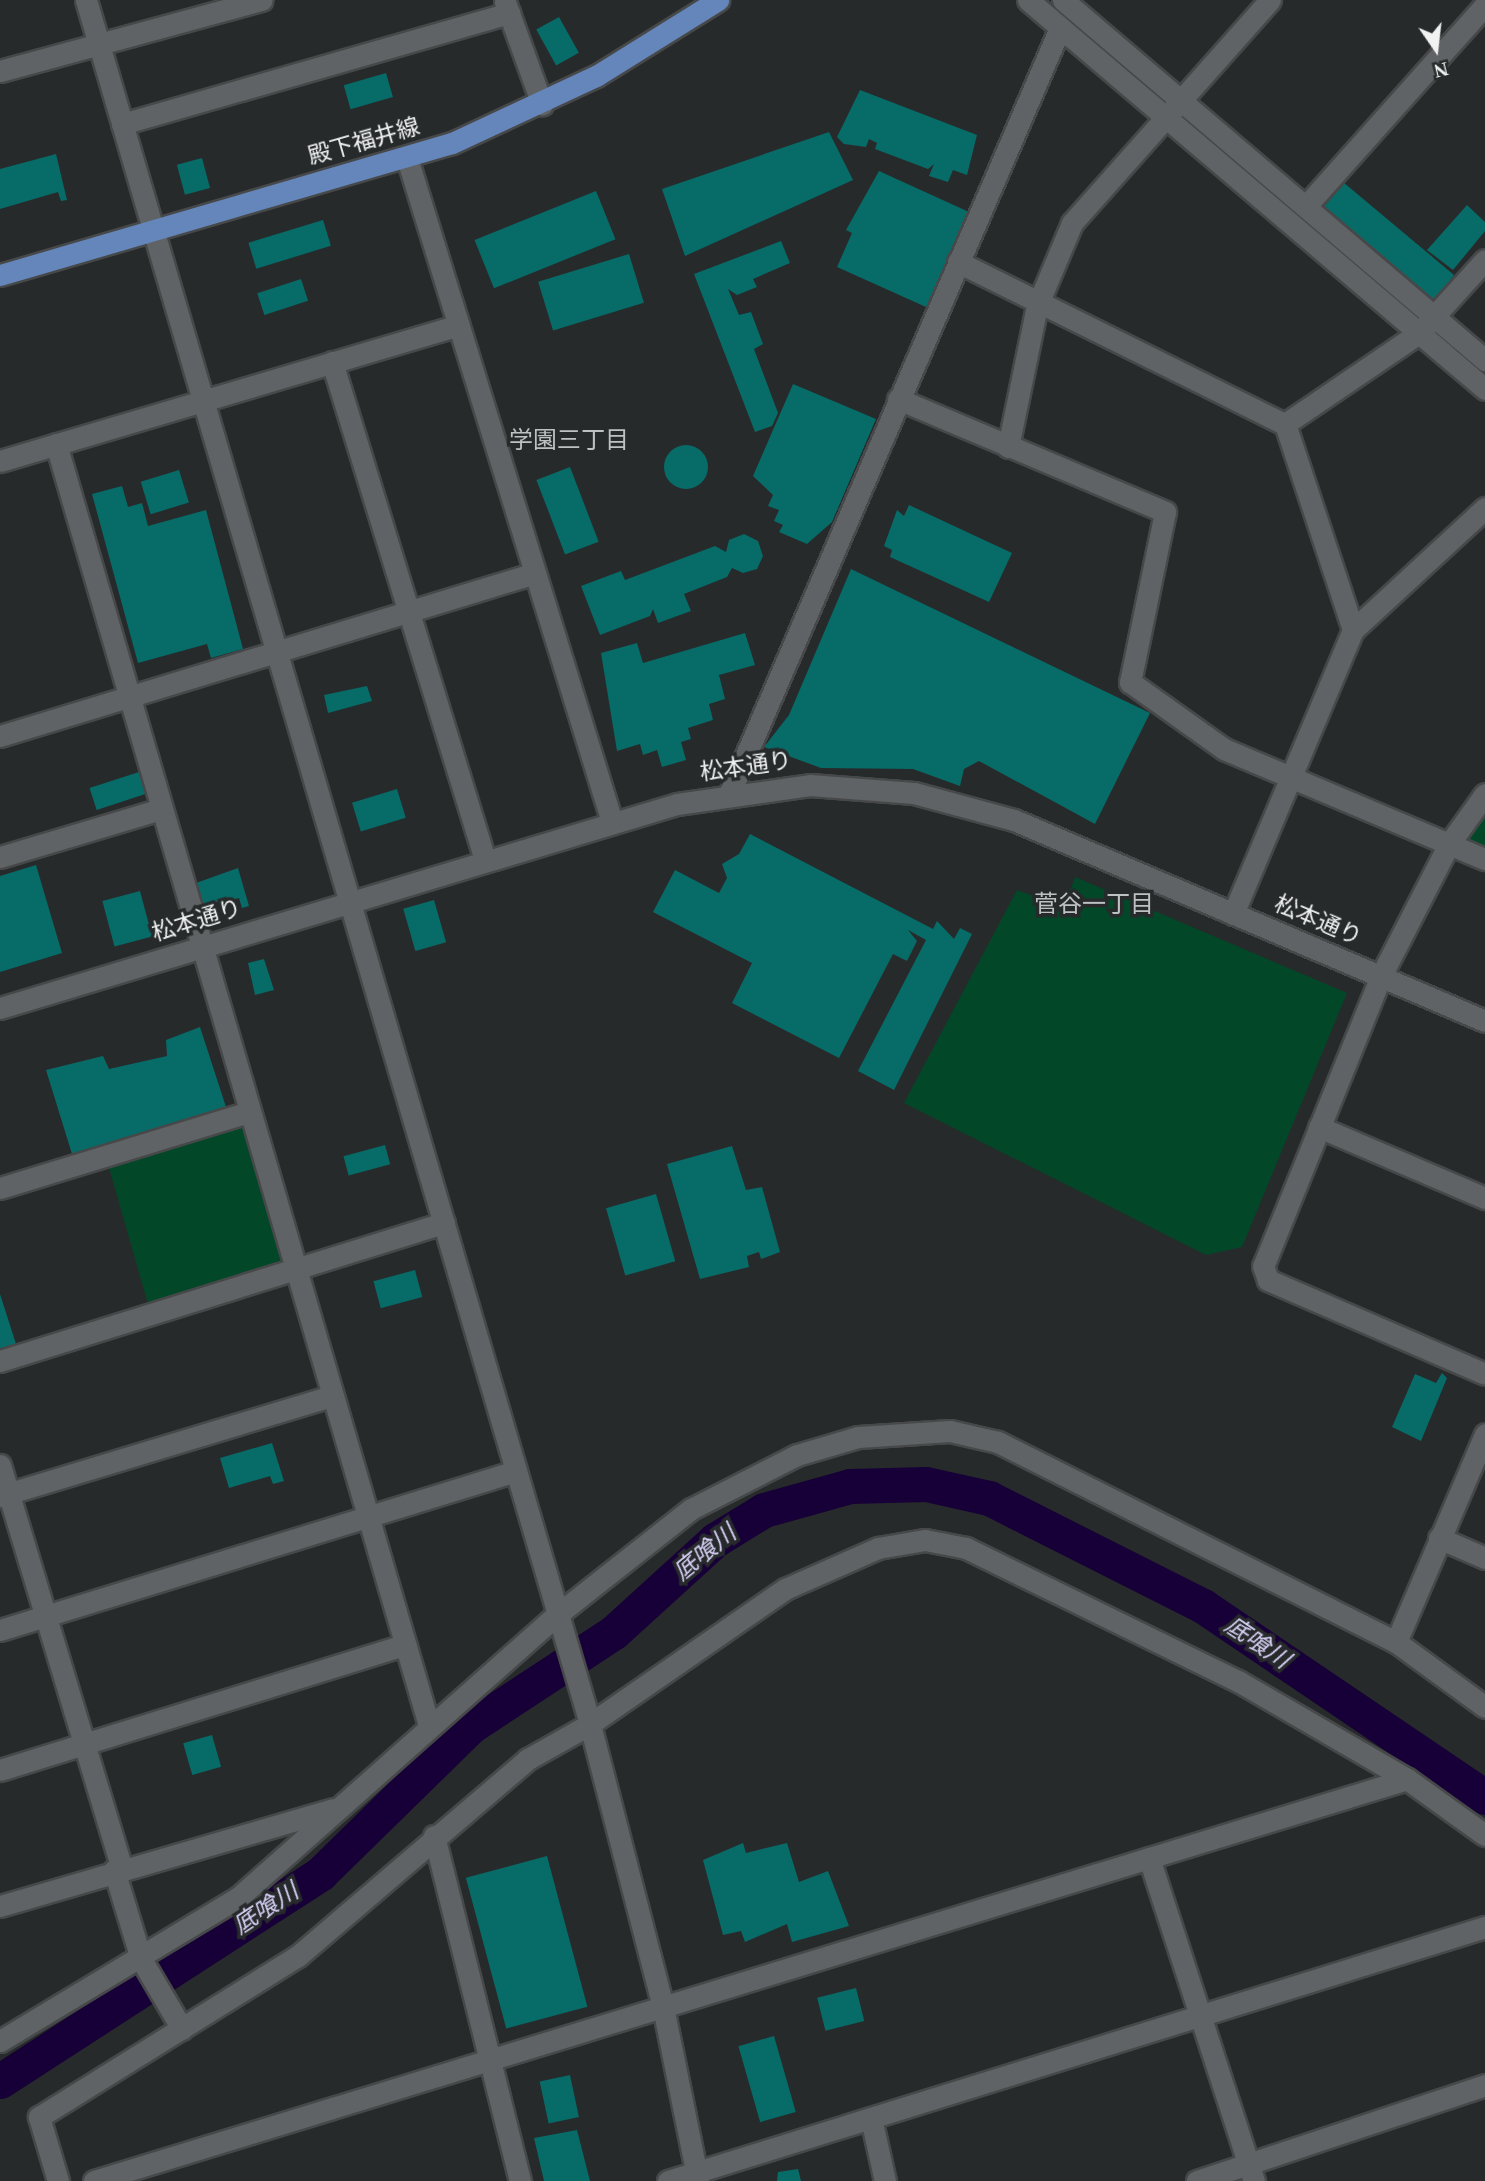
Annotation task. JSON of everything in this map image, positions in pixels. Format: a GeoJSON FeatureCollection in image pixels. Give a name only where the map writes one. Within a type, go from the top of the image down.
{"type":"FeatureCollection","features":[{"type":"Feature","properties":{"kind":"main road","name":"殿下福井線"},"geometry":{"type":"LineString","coordinates":[[0,275],[407,158],[542,104],[718,0]]}},
{"type":"Feature","properties":{"kind":"street"},"geometry":{"type":"LineString","coordinates":[[86,0],[588,1719],[663,2007],[697,2177]]}},
{"type":"Feature","properties":{"kind":"street"},"geometry":{"type":"LineString","coordinates":[[0,71],[262,0]]}},
{"type":"Feature","properties":{"kind":"street"},"geometry":{"type":"LineString","coordinates":[[1028,0],[1485,389]]}},
{"type":"Feature","properties":{"kind":"street"},"geometry":{"type":"LineString","coordinates":[[1063,0],[1485,360]]}},
{"type":"Feature","properties":{"kind":"street"},"geometry":{"type":"LineString","coordinates":[[1008,447],[1037,306],[1081,209],[1270,0]]}},
{"type":"Feature","properties":{"kind":"street"},"geometry":{"type":"LineString","coordinates":[[1306,206],[1485,5]]}},
{"type":"Feature","properties":{"kind":"street"},"geometry":{"type":"LineString","coordinates":[[122,124],[507,6],[542,104]]}},
{"type":"Feature","properties":{"kind":"street"},"geometry":{"type":"LineString","coordinates":[[730,792],[1060,28]]}},
{"type":"Feature","properties":{"kind":"street"},"geometry":{"type":"LineString","coordinates":[[407,158],[612,822]]}},
{"type":"Feature","properties":{"kind":"street"},"geometry":{"type":"LineString","coordinates":[[1285,424],[1419,332],[1485,260]]}},
{"type":"Feature","properties":{"kind":"street"},"geometry":{"type":"LineString","coordinates":[[958,262],[1037,306],[1285,424],[1353,631]]}},
{"type":"Feature","properties":{"kind":"street"},"geometry":{"type":"LineString","coordinates":[[0,461],[458,325]]}},
{"type":"Feature","properties":{"kind":"street"},"geometry":{"type":"LineString","coordinates":[[331,362],[485,860]]}},
{"type":"Feature","properties":{"kind":"street"},"geometry":{"type":"LineString","coordinates":[[898,400],[1165,512],[1130,682],[1224,749],[1286,780],[1485,859]]}},
{"type":"Feature","properties":{"kind":"street"},"geometry":{"type":"LineString","coordinates":[[56,444],[429,1725]]}},
{"type":"Feature","properties":{"kind":"street"},"geometry":{"type":"LineString","coordinates":[[1233,914],[1286,780],[1353,631],[1485,508]]}},
{"type":"Feature","properties":{"kind":"street"},"geometry":{"type":"LineString","coordinates":[[0,736],[535,573]]}},
{"type":"Feature","properties":{"kind":"street","name":"松本通り"},"geometry":{"type":"LineString","coordinates":[[0,1009],[612,822],[730,792],[810,785],[951,802],[1014,820],[1485,1021]]}},
{"type":"Feature","properties":{"kind":"street"},"geometry":{"type":"LineString","coordinates":[[1485,794],[1449,844],[1381,976],[1263,1266],[1268,1280],[1485,1374]]}},
{"type":"Feature","properties":{"kind":"street"},"geometry":{"type":"LineString","coordinates":[[0,857],[161,809]]}},
{"type":"Feature","properties":{"kind":"street"},"geometry":{"type":"LineString","coordinates":[[0,1188],[249,1112]]}},
{"type":"Feature","properties":{"kind":"street"},"geometry":{"type":"LineString","coordinates":[[1319,1127],[1485,1198]]}},
{"type":"Feature","properties":{"kind":"street"},"geometry":{"type":"LineString","coordinates":[[0,1361],[444,1223]]}},
{"type":"Feature","properties":{"kind":"street"},"geometry":{"type":"LineString","coordinates":[[4,1495],[332,1396]]}},
{"type":"Feature","properties":{"kind":"street"},"geometry":{"type":"LineString","coordinates":[[0,2041],[143,1963],[239,1897],[429,1725],[738,1481],[858,1437],[950,1431],[998,1442],[1068,1474],[1396,1642],[1485,1707]]}},
{"type":"Feature","properties":{"kind":"street"},"geometry":{"type":"LineString","coordinates":[[1396,1642],[1485,1434]]}},
{"type":"Feature","properties":{"kind":"street"},"geometry":{"type":"LineString","coordinates":[[0,1465],[4,1495],[46,1616],[84,1744],[143,1963],[179,2024]]}},
{"type":"Feature","properties":{"kind":"street"},"geometry":{"type":"LineString","coordinates":[[0,1630],[516,1471]]}},
{"type":"Feature","properties":{"kind":"street"},"geometry":{"type":"LineString","coordinates":[[1439,1538],[1485,1558]]}},
{"type":"Feature","properties":{"kind":"street"},"geometry":{"type":"LineString","coordinates":[[58,2181],[38,2117],[179,2024],[298,1956],[434,1836],[528,1759],[785,1589],[878,1548],[925,1540],[966,1548],[1238,1681],[1407,1779],[1485,1835]]}},
{"type":"Feature","properties":{"kind":"street"},"geometry":{"type":"LineString","coordinates":[[0,1770],[405,1644]]}},
{"type":"Feature","properties":{"kind":"street"},"geometry":{"type":"LineString","coordinates":[[94,2181],[1407,1779]]}},
{"type":"Feature","properties":{"kind":"street"},"geometry":{"type":"LineString","coordinates":[[0,1906],[118,1869],[339,1808]]}},
{"type":"Feature","properties":{"kind":"street"},"geometry":{"type":"LineString","coordinates":[[434,1836],[492,2059],[520,2181]]}},
{"type":"Feature","properties":{"kind":"street"},"geometry":{"type":"LineString","coordinates":[[1149,1858],[1251,2173]]}},
{"type":"Feature","properties":{"kind":"street"},"geometry":{"type":"LineString","coordinates":[[668,2181],[697,2177],[871,2118],[1485,1927]]}},
{"type":"Feature","properties":{"kind":"street"},"geometry":{"type":"LineString","coordinates":[[1197,2181],[1251,2173],[1485,2085]]}},
{"type":"Feature","properties":{"kind":"street"},"geometry":{"type":"LineString","coordinates":[[871,2118],[885,2181]]}},
{"type":"Feature","properties":{"kind":"green space"},"geometry":{"type":"Polygon","coordinates":[[[1485,797],[1485,859],[1449,843],[1485,797]]]}},
{"type":"Feature","properties":{"kind":"green space"},"geometry":{"type":"Polygon","coordinates":[[[1075,877],[1347,993],[1242,1247],[1206,1255],[904,1103],[1017,890],[1064,907],[1075,877]]]}},
{"type":"Feature","properties":{"kind":"green space"},"geometry":{"type":"Polygon","coordinates":[[[249,1112],[294,1270],[150,1311],[105,1153],[249,1112]]]}},
{"type":"Feature","properties":{"kind":"building"},"geometry":{"type":"Polygon","coordinates":[[[559,17],[579,53],[556,65],[536,30],[559,17]]]}},
{"type":"Feature","properties":{"kind":"building"},"geometry":{"type":"Polygon","coordinates":[[[386,73],[393,97],[351,109],[344,85],[386,73]]]}},
{"type":"Feature","properties":{"kind":"building"},"geometry":{"type":"Polygon","coordinates":[[[860,90],[977,135],[967,175],[953,170],[948,182],[929,176],[934,164],[928,169],[875,149],[877,143],[869,139],[866,147],[844,144],[837,137],[860,90]]]}},
{"type":"Feature","properties":{"kind":"building"},"geometry":{"type":"Polygon","coordinates":[[[829,132],[853,180],[685,256],[662,189],[829,132]]]}},
{"type":"Feature","properties":{"kind":"building"},"geometry":{"type":"Polygon","coordinates":[[[56,154],[67,200],[61,201],[58,192],[0,209],[0,169],[56,154]]]}},
{"type":"Feature","properties":{"kind":"building"},"geometry":{"type":"Polygon","coordinates":[[[202,158],[210,188],[185,195],[177,165],[202,158]]]}},
{"type":"Feature","properties":{"kind":"building"},"geometry":{"type":"Polygon","coordinates":[[[879,171],[969,212],[926,307],[837,267],[852,233],[846,230],[879,171]]]}},
{"type":"Feature","properties":{"kind":"building"},"geometry":{"type":"Polygon","coordinates":[[[1343,182],[1454,275],[1436,301],[1427,303],[1325,213],[1322,205],[1343,182]]]}},
{"type":"Feature","properties":{"kind":"building"},"geometry":{"type":"Polygon","coordinates":[[[596,191],[615,239],[494,288],[475,240],[596,191]]]}},
{"type":"Feature","properties":{"kind":"building"},"geometry":{"type":"Polygon","coordinates":[[[1467,205],[1485,222],[1485,231],[1453,270],[1427,250],[1467,205]]]}},
{"type":"Feature","properties":{"kind":"building"},"geometry":{"type":"Polygon","coordinates":[[[323,220],[331,246],[256,269],[248,243],[323,220]]]}},
{"type":"Feature","properties":{"kind":"building"},"geometry":{"type":"Polygon","coordinates":[[[781,241],[790,263],[753,279],[757,287],[737,295],[728,289],[739,315],[751,312],[763,344],[754,349],[778,413],[772,426],[755,432],[694,274],[781,241]]]}},
{"type":"Feature","properties":{"kind":"building"},"geometry":{"type":"Polygon","coordinates":[[[629,254],[644,303],[553,331],[538,282],[629,254]]]}},
{"type":"Feature","properties":{"kind":"building"},"geometry":{"type":"Polygon","coordinates":[[[301,279],[308,301],[264,315],[257,293],[301,279]]]}},
{"type":"Feature","properties":{"kind":"building"},"geometry":{"type":"Polygon","coordinates":[[[793,384],[876,419],[832,522],[807,544],[779,532],[783,525],[774,521],[779,510],[768,506],[773,495],[753,476],[793,384]]]}},
{"type":"Feature","properties":{"kind":"building"},"geometry":{"type":"Polygon","coordinates":[[[686,445],[702,451],[708,467],[702,483],[686,489],[670,483],[664,467],[670,451],[686,445]]]}},
{"type":"Feature","properties":{"kind":"building"},"geometry":{"type":"Polygon","coordinates":[[[570,467],[599,542],[565,555],[536,480],[570,467]]]}},
{"type":"Feature","properties":{"kind":"building"},"geometry":{"type":"Polygon","coordinates":[[[179,470],[189,503],[151,514],[141,482],[179,470]]]}},
{"type":"Feature","properties":{"kind":"building"},"geometry":{"type":"Polygon","coordinates":[[[122,486],[128,507],[142,503],[148,526],[206,510],[243,649],[211,658],[207,644],[138,663],[92,494],[122,486]]]}},
{"type":"Feature","properties":{"kind":"building"},"geometry":{"type":"Polygon","coordinates":[[[909,505],[1012,553],[989,602],[890,557],[892,550],[884,546],[897,510],[904,516],[909,505]]]}},
{"type":"Feature","properties":{"kind":"building"},"geometry":{"type":"Polygon","coordinates":[[[744,534],[758,541],[763,556],[757,569],[743,573],[732,568],[727,577],[684,594],[691,611],[658,623],[653,609],[650,616],[600,635],[581,586],[621,571],[625,580],[715,546],[726,552],[729,540],[744,534]]]}},
{"type":"Feature","properties":{"kind":"building"},"geometry":{"type":"Polygon","coordinates":[[[851,569],[1150,713],[1095,824],[979,761],[964,769],[960,786],[913,769],[821,768],[764,747],[789,715],[851,569]]]}},
{"type":"Feature","properties":{"kind":"building"},"geometry":{"type":"Polygon","coordinates":[[[745,633],[755,665],[719,675],[725,699],[709,704],[713,720],[688,728],[691,739],[681,742],[686,760],[662,767],[657,750],[643,755],[640,744],[617,751],[601,653],[637,643],[643,663],[745,633]]]}},
{"type":"Feature","properties":{"kind":"building"},"geometry":{"type":"Polygon","coordinates":[[[367,686],[372,701],[328,713],[324,695],[367,686]]]}},
{"type":"Feature","properties":{"kind":"building"},"geometry":{"type":"Polygon","coordinates":[[[139,772],[146,794],[97,810],[90,788],[139,772]]]}},
{"type":"Feature","properties":{"kind":"building"},"geometry":{"type":"Polygon","coordinates":[[[397,789],[406,818],[361,831],[352,803],[397,789]]]}},
{"type":"Feature","properties":{"kind":"building"},"geometry":{"type":"Polygon","coordinates":[[[750,834],[933,929],[937,921],[954,939],[960,928],[972,934],[894,1090],[858,1071],[926,940],[908,930],[917,941],[907,961],[893,954],[839,1058],[732,1003],[752,963],[653,912],[675,870],[719,893],[727,878],[722,864],[739,854],[750,834]]]}},
{"type":"Feature","properties":{"kind":"building"},"geometry":{"type":"Polygon","coordinates":[[[36,865],[62,953],[0,972],[0,876],[36,865]]]}},
{"type":"Feature","properties":{"kind":"building"},"geometry":{"type":"Polygon","coordinates":[[[238,868],[249,906],[242,908],[239,898],[204,908],[196,883],[238,868]]]}},
{"type":"Feature","properties":{"kind":"building"},"geometry":{"type":"Polygon","coordinates":[[[140,891],[152,936],[114,946],[102,901],[140,891]]]}},
{"type":"Feature","properties":{"kind":"building"},"geometry":{"type":"Polygon","coordinates":[[[434,900],[446,942],[415,951],[403,909],[434,900]]]}},
{"type":"Feature","properties":{"kind":"building"},"geometry":{"type":"Polygon","coordinates":[[[264,959],[274,990],[255,995],[248,963],[264,959]]]}},
{"type":"Feature","properties":{"kind":"building"},"geometry":{"type":"Polygon","coordinates":[[[200,1027],[226,1107],[72,1154],[46,1070],[103,1056],[109,1069],[167,1056],[166,1040],[200,1027]]]}},
{"type":"Feature","properties":{"kind":"building"},"geometry":{"type":"Polygon","coordinates":[[[385,1145],[390,1164],[349,1175],[343,1156],[385,1145]]]}},
{"type":"Feature","properties":{"kind":"building"},"geometry":{"type":"Polygon","coordinates":[[[732,1146],[746,1190],[762,1187],[780,1252],[761,1259],[759,1252],[747,1256],[749,1267],[700,1279],[667,1164],[732,1146]]]}},
{"type":"Feature","properties":{"kind":"building"},"geometry":{"type":"Polygon","coordinates":[[[656,1194],[675,1261],[625,1276],[606,1208],[656,1194]]]}},
{"type":"Feature","properties":{"kind":"building"},"geometry":{"type":"Polygon","coordinates":[[[415,1270],[422,1297],[381,1308],[373,1281],[415,1270]]]}},
{"type":"Feature","properties":{"kind":"building"},"geometry":{"type":"Polygon","coordinates":[[[0,1294],[16,1344],[0,1349],[0,1294]]]}},
{"type":"Feature","properties":{"kind":"building"},"geometry":{"type":"Polygon","coordinates":[[[1442,1373],[1447,1378],[1421,1441],[1392,1427],[1415,1374],[1436,1383],[1442,1373]]]}},
{"type":"Feature","properties":{"kind":"building"},"geometry":{"type":"Polygon","coordinates":[[[272,1443],[284,1481],[273,1484],[270,1476],[229,1488],[220,1458],[272,1443]]]}},
{"type":"Feature","properties":{"kind":"building"},"geometry":{"type":"Polygon","coordinates":[[[212,1735],[221,1767],[192,1775],[183,1743],[212,1735]]]}},
{"type":"Feature","properties":{"kind":"building"},"geometry":{"type":"Polygon","coordinates":[[[743,1843],[746,1853],[787,1843],[799,1882],[828,1871],[849,1926],[792,1942],[787,1924],[745,1942],[741,1931],[723,1935],[703,1860],[743,1843]]]}},
{"type":"Feature","properties":{"kind":"building"},"geometry":{"type":"Polygon","coordinates":[[[547,1856],[587,2007],[506,2028],[466,1878],[547,1856]]]}},
{"type":"Feature","properties":{"kind":"building"},"geometry":{"type":"Polygon","coordinates":[[[856,1988],[864,2021],[825,2031],[817,1998],[856,1988]]]}},
{"type":"Feature","properties":{"kind":"building"},"geometry":{"type":"Polygon","coordinates":[[[774,2036],[796,2112],[760,2122],[738,2046],[774,2036]]]}},
{"type":"Feature","properties":{"kind":"building"},"geometry":{"type":"Polygon","coordinates":[[[570,2075],[579,2117],[549,2124],[540,2081],[570,2075]]]}},
{"type":"Feature","properties":{"kind":"building"},"geometry":{"type":"Polygon","coordinates":[[[577,2130],[590,2181],[544,2181],[534,2138],[577,2130]]]}},
{"type":"Feature","properties":{"kind":"building"},"geometry":{"type":"Polygon","coordinates":[[[798,2169],[801,2181],[777,2181],[778,2172],[798,2169]]]}},
{"type":"Feature","properties":{"kind":"waterway","name":"底喰川"},"geometry":{"type":"LineString","coordinates":[[0,2081],[321,1873],[471,1726],[614,1632],[715,1540],[764,1510],[850,1486],[926,1484],[989,1498],[1203,1606],[1485,1797]]}},
{"type":"Feature","properties":{"kind":"district","name":"学園三丁目"},"geometry":{"type":"Point","coordinates":[569,441]}},
{"type":"Feature","properties":{"kind":"district","name":"菅谷一丁目"},"geometry":{"type":"Point","coordinates":[1094,905]}}]}
